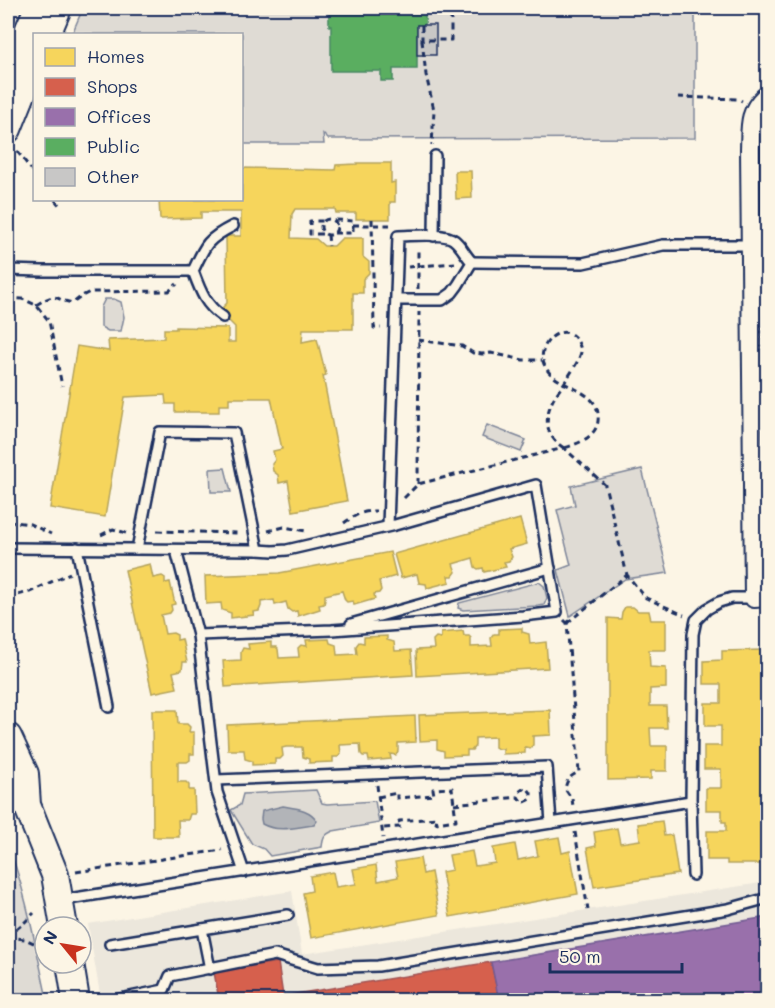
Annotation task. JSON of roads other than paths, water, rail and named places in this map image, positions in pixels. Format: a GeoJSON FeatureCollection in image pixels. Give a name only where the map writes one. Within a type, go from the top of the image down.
{"type":"FeatureCollection","features":[{"type":"Feature","properties":{"kind":"street"},"geometry":{"type":"LineString","coordinates":[[8,77],[38,8]]}},
{"type":"Feature","properties":{"kind":"street"},"geometry":{"type":"LineString","coordinates":[[46,33],[58,8]]}},
{"type":"Feature","properties":{"kind":"street"},"geometry":{"type":"LineString","coordinates":[[12,140],[33,66]]}},
{"type":"Feature","properties":{"kind":"street"},"geometry":{"type":"LineString","coordinates":[[761,598],[750,245],[751,120],[762,101]]}},
{"type":"Feature","properties":{"kind":"street"},"geometry":{"type":"LineString","coordinates":[[8,737],[25,774],[17,799],[55,875],[62,915]]}},
{"type":"Feature","properties":{"kind":"street"},"geometry":{"type":"LineString","coordinates":[[72,975],[76,1000]]}},
{"type":"Feature","properties":{"kind":"lane"},"geometry":{"type":"LineString","coordinates":[[434,236],[435,156]]}},
{"type":"Feature","properties":{"kind":"lane"},"geometry":{"type":"LineString","coordinates":[[224,317],[207,302],[193,271],[206,244],[215,234],[233,226]]}},
{"type":"Feature","properties":{"kind":"lane"},"geometry":{"type":"LineString","coordinates":[[388,526],[398,236],[447,236],[455,240],[472,262],[583,263],[663,245],[750,245]]}},
{"type":"Feature","properties":{"kind":"lane"},"geometry":{"type":"LineString","coordinates":[[396,300],[442,300],[452,293],[472,262]]}},
{"type":"Feature","properties":{"kind":"lane"},"geometry":{"type":"LineString","coordinates":[[8,270],[193,271]]}},
{"type":"Feature","properties":{"kind":"lane"},"geometry":{"type":"LineString","coordinates":[[137,549],[160,432],[171,432],[234,433],[258,550]]}},
{"type":"Feature","properties":{"kind":"lane"},"geometry":{"type":"LineString","coordinates":[[8,548],[287,550],[388,526],[536,485],[557,612],[332,630],[198,635]]}},
{"type":"Feature","properties":{"kind":"lane"},"geometry":{"type":"LineString","coordinates":[[77,548],[109,707]]}},
{"type":"Feature","properties":{"kind":"lane"},"geometry":{"type":"LineString","coordinates":[[176,550],[198,635],[217,792],[244,872]]}},
{"type":"Feature","properties":{"kind":"lane"},"geometry":{"type":"LineString","coordinates":[[332,630],[550,568]]}},
{"type":"Feature","properties":{"kind":"lane"},"geometry":{"type":"LineString","coordinates":[[693,875],[691,801],[693,634],[696,620],[707,609],[719,602],[732,598],[761,598]]}},
{"type":"Feature","properties":{"kind":"lane"},"geometry":{"type":"LineString","coordinates":[[216,780],[547,767],[551,823]]}},
{"type":"Feature","properties":{"kind":"lane"},"geometry":{"type":"LineString","coordinates":[[60,901],[691,801]]}},
{"type":"Feature","properties":{"kind":"lane"},"geometry":{"type":"LineString","coordinates":[[115,1000],[164,990],[171,976],[275,955],[318,968],[378,966],[728,909],[768,898]]}},
{"type":"Feature","properties":{"kind":"lane"},"geometry":{"type":"LineString","coordinates":[[110,944],[288,915]]}},
{"type":"Feature","properties":{"kind":"lane"},"geometry":{"type":"LineString","coordinates":[[202,929],[210,969]]}}]}
